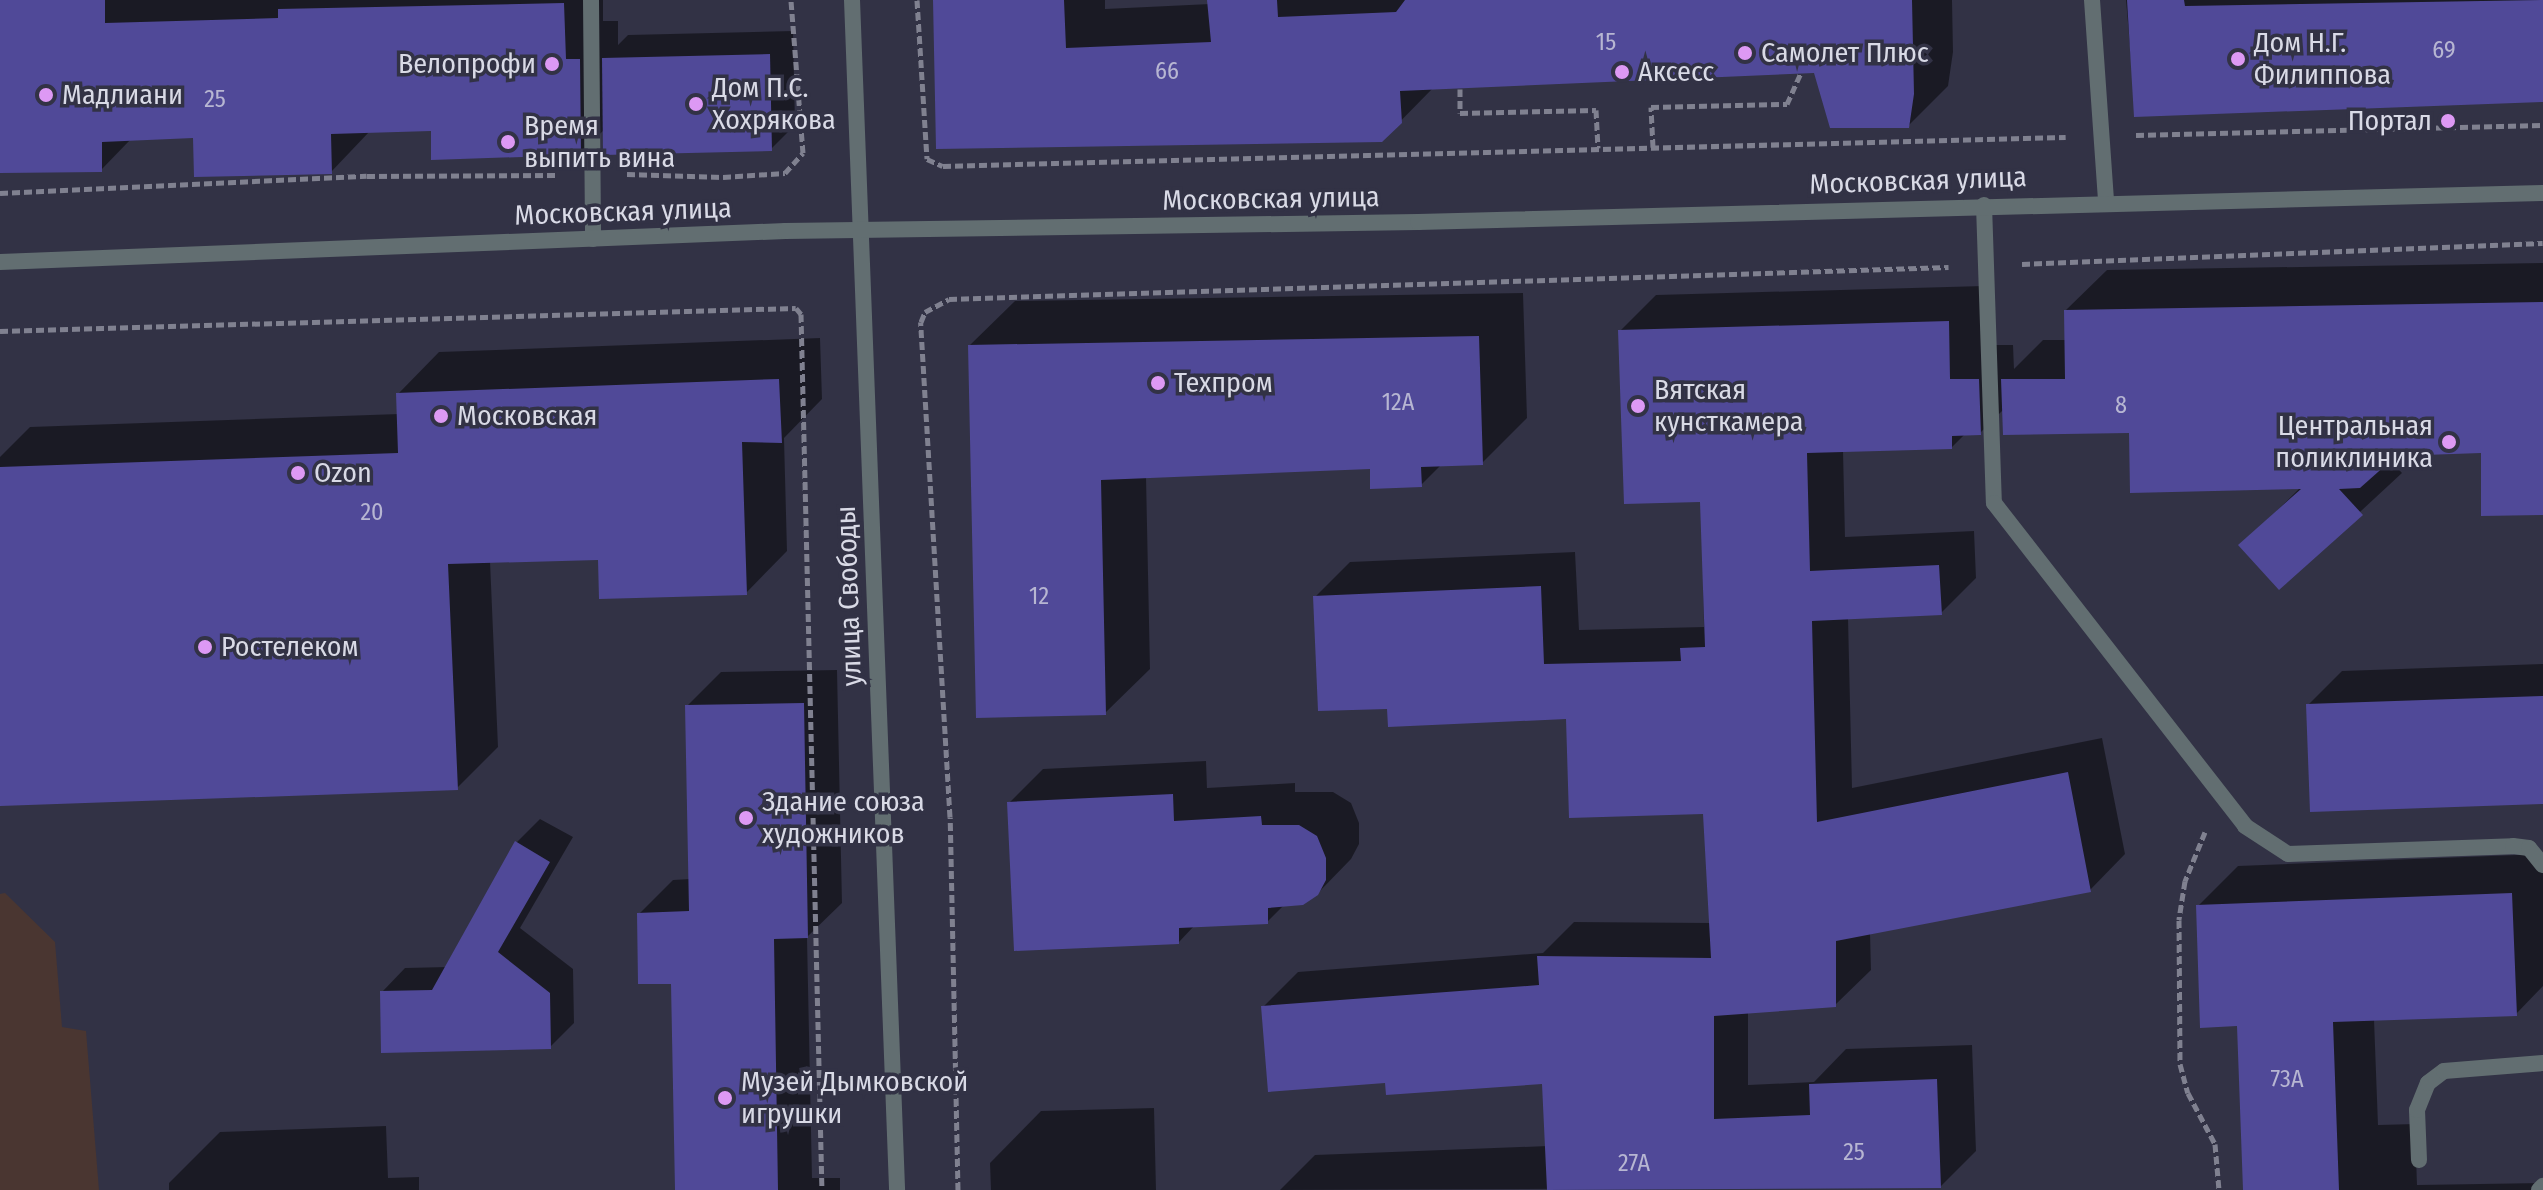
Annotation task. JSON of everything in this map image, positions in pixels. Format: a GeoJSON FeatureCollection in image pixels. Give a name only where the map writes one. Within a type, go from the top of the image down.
{"type":"FeatureCollection","features":[{"type":"Feature","properties":{"kind":"street"},"geometry":{"type":"LineString","coordinates":[[591,0],[590,174],[593,239]]}},
{"type":"Feature","properties":{"kind":"street","name":"улица Свободы"},"geometry":{"type":"LineString","coordinates":[[852,0],[897,1190]]}},
{"type":"Feature","properties":{"kind":"street"},"geometry":{"type":"LineString","coordinates":[[2092,0],[2106,202]]}},
{"type":"Feature","properties":{"kind":"street","name":"Московская улица"},"geometry":{"type":"LineString","coordinates":[[0,262],[862,231],[1402,223],[1984,205],[2543,193]]}},
{"type":"Feature","properties":{"kind":"street"},"geometry":{"type":"LineString","coordinates":[[1984,205],[1994,503],[2245,826],[2288,854],[2513,846],[2529,848],[2543,865]]}},
{"type":"Feature","properties":{"kind":"street"},"geometry":{"type":"LineString","coordinates":[[2419,1160],[2417,1110],[2428,1083],[2444,1071],[2543,1063]]}},
{"type":"Feature","properties":{"kind":"path"},"geometry":{"type":"LineString","coordinates":[[0,193],[367,176],[590,174],[723,177],[785,173],[803,153],[791,0]]}},
{"type":"Feature","properties":{"kind":"path"},"geometry":{"type":"LineString","coordinates":[[917,0],[927,159],[943,166],[2543,125]]}},
{"type":"Feature","properties":{"kind":"path"},"geometry":{"type":"LineString","coordinates":[[1653,147],[1651,107],[1787,104],[1801,73]]}},
{"type":"Feature","properties":{"kind":"path"},"geometry":{"type":"LineString","coordinates":[[1460,89],[1460,113],[1596,110],[1598,148]]}},
{"type":"Feature","properties":{"kind":"path"},"geometry":{"type":"LineString","coordinates":[[958,1190],[950,817],[921,322],[925,312],[949,299],[1987,265],[2543,243]]}},
{"type":"Feature","properties":{"kind":"path"},"geometry":{"type":"LineString","coordinates":[[0,331],[796,308],[801,314],[822,1190]]}},
{"type":"Feature","properties":{"kind":"path"},"geometry":{"type":"LineString","coordinates":[[2219,1190],[2215,1144],[2188,1093],[2180,1064],[2177,946],[2185,881],[2220,793]]}},
{"type":"Feature","properties":{"kind":"shaded area"},"geometry":{"type":"Polygon","coordinates":[[[5,893],[55,942],[62,1027],[86,1031],[99,1190],[0,1190],[0,894],[5,893]]]}},
{"type":"Feature","properties":{"kind":"building"},"geometry":{"type":"Polygon","coordinates":[[[0,0],[105,0],[105,23],[278,18],[278,9],[564,3],[566,59],[580,59],[581,155],[431,160],[431,131],[331,134],[332,174],[194,177],[193,138],[102,142],[102,172],[0,173],[0,0]]]}},
{"type":"Feature","properties":{"kind":"building"},"geometry":{"type":"Polygon","coordinates":[[[933,0],[1064,0],[1066,48],[1211,42],[1207,0],[1277,0],[1278,17],[1396,12],[1405,0],[1912,0],[1914,94],[1909,128],[1830,128],[1814,73],[1400,91],[1402,123],[1382,142],[936,149],[933,0]]]}},
{"type":"Feature","properties":{"kind":"building"},"geometry":{"type":"Polygon","coordinates":[[[2127,0],[2184,0],[2185,6],[2543,0],[2543,102],[2134,117],[2127,0]]]}},
{"type":"Feature","properties":{"kind":"building","name":"Дом П.С. Хохрякова"},"geometry":{"type":"Polygon","coordinates":[[[770,54],[772,151],[603,155],[602,58],[770,54]]]}},
{"type":"Feature","properties":{"kind":"building","name":"Центральная поликлиника"},"geometry":{"type":"Polygon","coordinates":[[[2543,302],[2543,515],[2481,516],[2481,453],[2396,456],[2360,488],[2339,489],[2363,515],[2279,590],[2238,545],[2301,489],[2130,493],[2129,433],[2003,435],[2001,379],[2065,379],[2064,310],[2543,302]]]}},
{"type":"Feature","properties":{"kind":"building"},"geometry":{"type":"Polygon","coordinates":[[[1949,321],[1950,379],[1979,379],[1981,435],[1952,436],[1952,449],[1807,453],[1810,571],[1939,565],[1942,615],[1812,621],[1817,822],[2068,772],[2091,892],[1836,941],[1836,1007],[1714,1016],[1714,1119],[1810,1115],[1809,1084],[1937,1079],[1941,1188],[1547,1190],[1542,1084],[1386,1095],[1385,1083],[1268,1092],[1261,1006],[1539,985],[1537,956],[1711,958],[1703,814],[1569,818],[1566,719],[1388,727],[1387,709],[1318,711],[1313,596],[1541,586],[1544,664],[1681,661],[1680,648],[1705,647],[1700,502],[1624,504],[1618,330],[1949,321]]]}},
{"type":"Feature","properties":{"kind":"building"},"geometry":{"type":"Polygon","coordinates":[[[1479,336],[1483,465],[1421,467],[1422,487],[1370,489],[1370,469],[1101,480],[1106,715],[976,718],[968,345],[1479,336]]]}},
{"type":"Feature","properties":{"kind":"building"},"geometry":{"type":"Polygon","coordinates":[[[779,379],[782,443],[742,442],[747,595],[599,599],[598,560],[448,564],[458,790],[0,806],[0,467],[398,453],[396,393],[779,379]]]}},
{"type":"Feature","properties":{"kind":"building"},"geometry":{"type":"Polygon","coordinates":[[[2543,696],[2543,804],[2310,812],[2306,704],[2543,696]]]}},
{"type":"Feature","properties":{"kind":"building"},"geometry":{"type":"Polygon","coordinates":[[[804,703],[808,938],[774,939],[778,1190],[675,1190],[671,984],[638,984],[637,913],[689,911],[685,705],[804,703]]]}},
{"type":"Feature","properties":{"kind":"building"},"geometry":{"type":"Polygon","coordinates":[[[1173,794],[1174,821],[1261,816],[1262,825],[1299,825],[1317,836],[1326,858],[1326,880],[1318,895],[1303,905],[1268,908],[1268,924],[1179,928],[1179,944],[1014,951],[1007,802],[1173,794]]]}},
{"type":"Feature","properties":{"kind":"building"},"geometry":{"type":"Polygon","coordinates":[[[515,841],[550,862],[498,952],[550,993],[551,1049],[381,1053],[380,991],[432,990],[515,841]]]}},
{"type":"Feature","properties":{"kind":"building"},"geometry":{"type":"Polygon","coordinates":[[[2512,893],[2517,1016],[2333,1022],[2339,1190],[2243,1190],[2237,1026],[2200,1028],[2196,905],[2512,893]]]}},
{"type":"Feature","properties":{"kind":"place","name":"Самолет Плюс"},"geometry":{"type":"Point","coordinates":[1745,53]}},
{"type":"Feature","properties":{"kind":"place","name":"Дом Н.Г. Филиппова"},"geometry":{"type":"Point","coordinates":[2238,59]}},
{"type":"Feature","properties":{"kind":"place","name":"Велопрофи"},"geometry":{"type":"Point","coordinates":[552,64]}},
{"type":"Feature","properties":{"kind":"place","name":"Аксесс"},"geometry":{"type":"Point","coordinates":[1622,72]}},
{"type":"Feature","properties":{"kind":"place","name":"Мадлиани"},"geometry":{"type":"Point","coordinates":[46,95]}},
{"type":"Feature","properties":{"kind":"place","name":"Дом П.С. Хохрякова"},"geometry":{"type":"Point","coordinates":[696,104]}},
{"type":"Feature","properties":{"kind":"place","name":"Портал"},"geometry":{"type":"Point","coordinates":[2448,121]}},
{"type":"Feature","properties":{"kind":"place","name":"Время выпить вина"},"geometry":{"type":"Point","coordinates":[508,142]}},
{"type":"Feature","properties":{"kind":"place","name":"Техпром"},"geometry":{"type":"Point","coordinates":[1158,383]}},
{"type":"Feature","properties":{"kind":"place","name":"Вятская кунсткамера"},"geometry":{"type":"Point","coordinates":[1638,406]}},
{"type":"Feature","properties":{"kind":"place","name":"Московская"},"geometry":{"type":"Point","coordinates":[441,416]}},
{"type":"Feature","properties":{"kind":"place","name":"Центральная поликлиника"},"geometry":{"type":"Point","coordinates":[2449,442]}},
{"type":"Feature","properties":{"kind":"place","name":"Ozon"},"geometry":{"type":"Point","coordinates":[298,473]}},
{"type":"Feature","properties":{"kind":"place","name":"Ростелеком"},"geometry":{"type":"Point","coordinates":[205,647]}},
{"type":"Feature","properties":{"kind":"place","name":"Здание союза художников"},"geometry":{"type":"Point","coordinates":[746,818]}},
{"type":"Feature","properties":{"kind":"place","name":"Музей Дымковской игрушки"},"geometry":{"type":"Point","coordinates":[725,1098]}}]}
